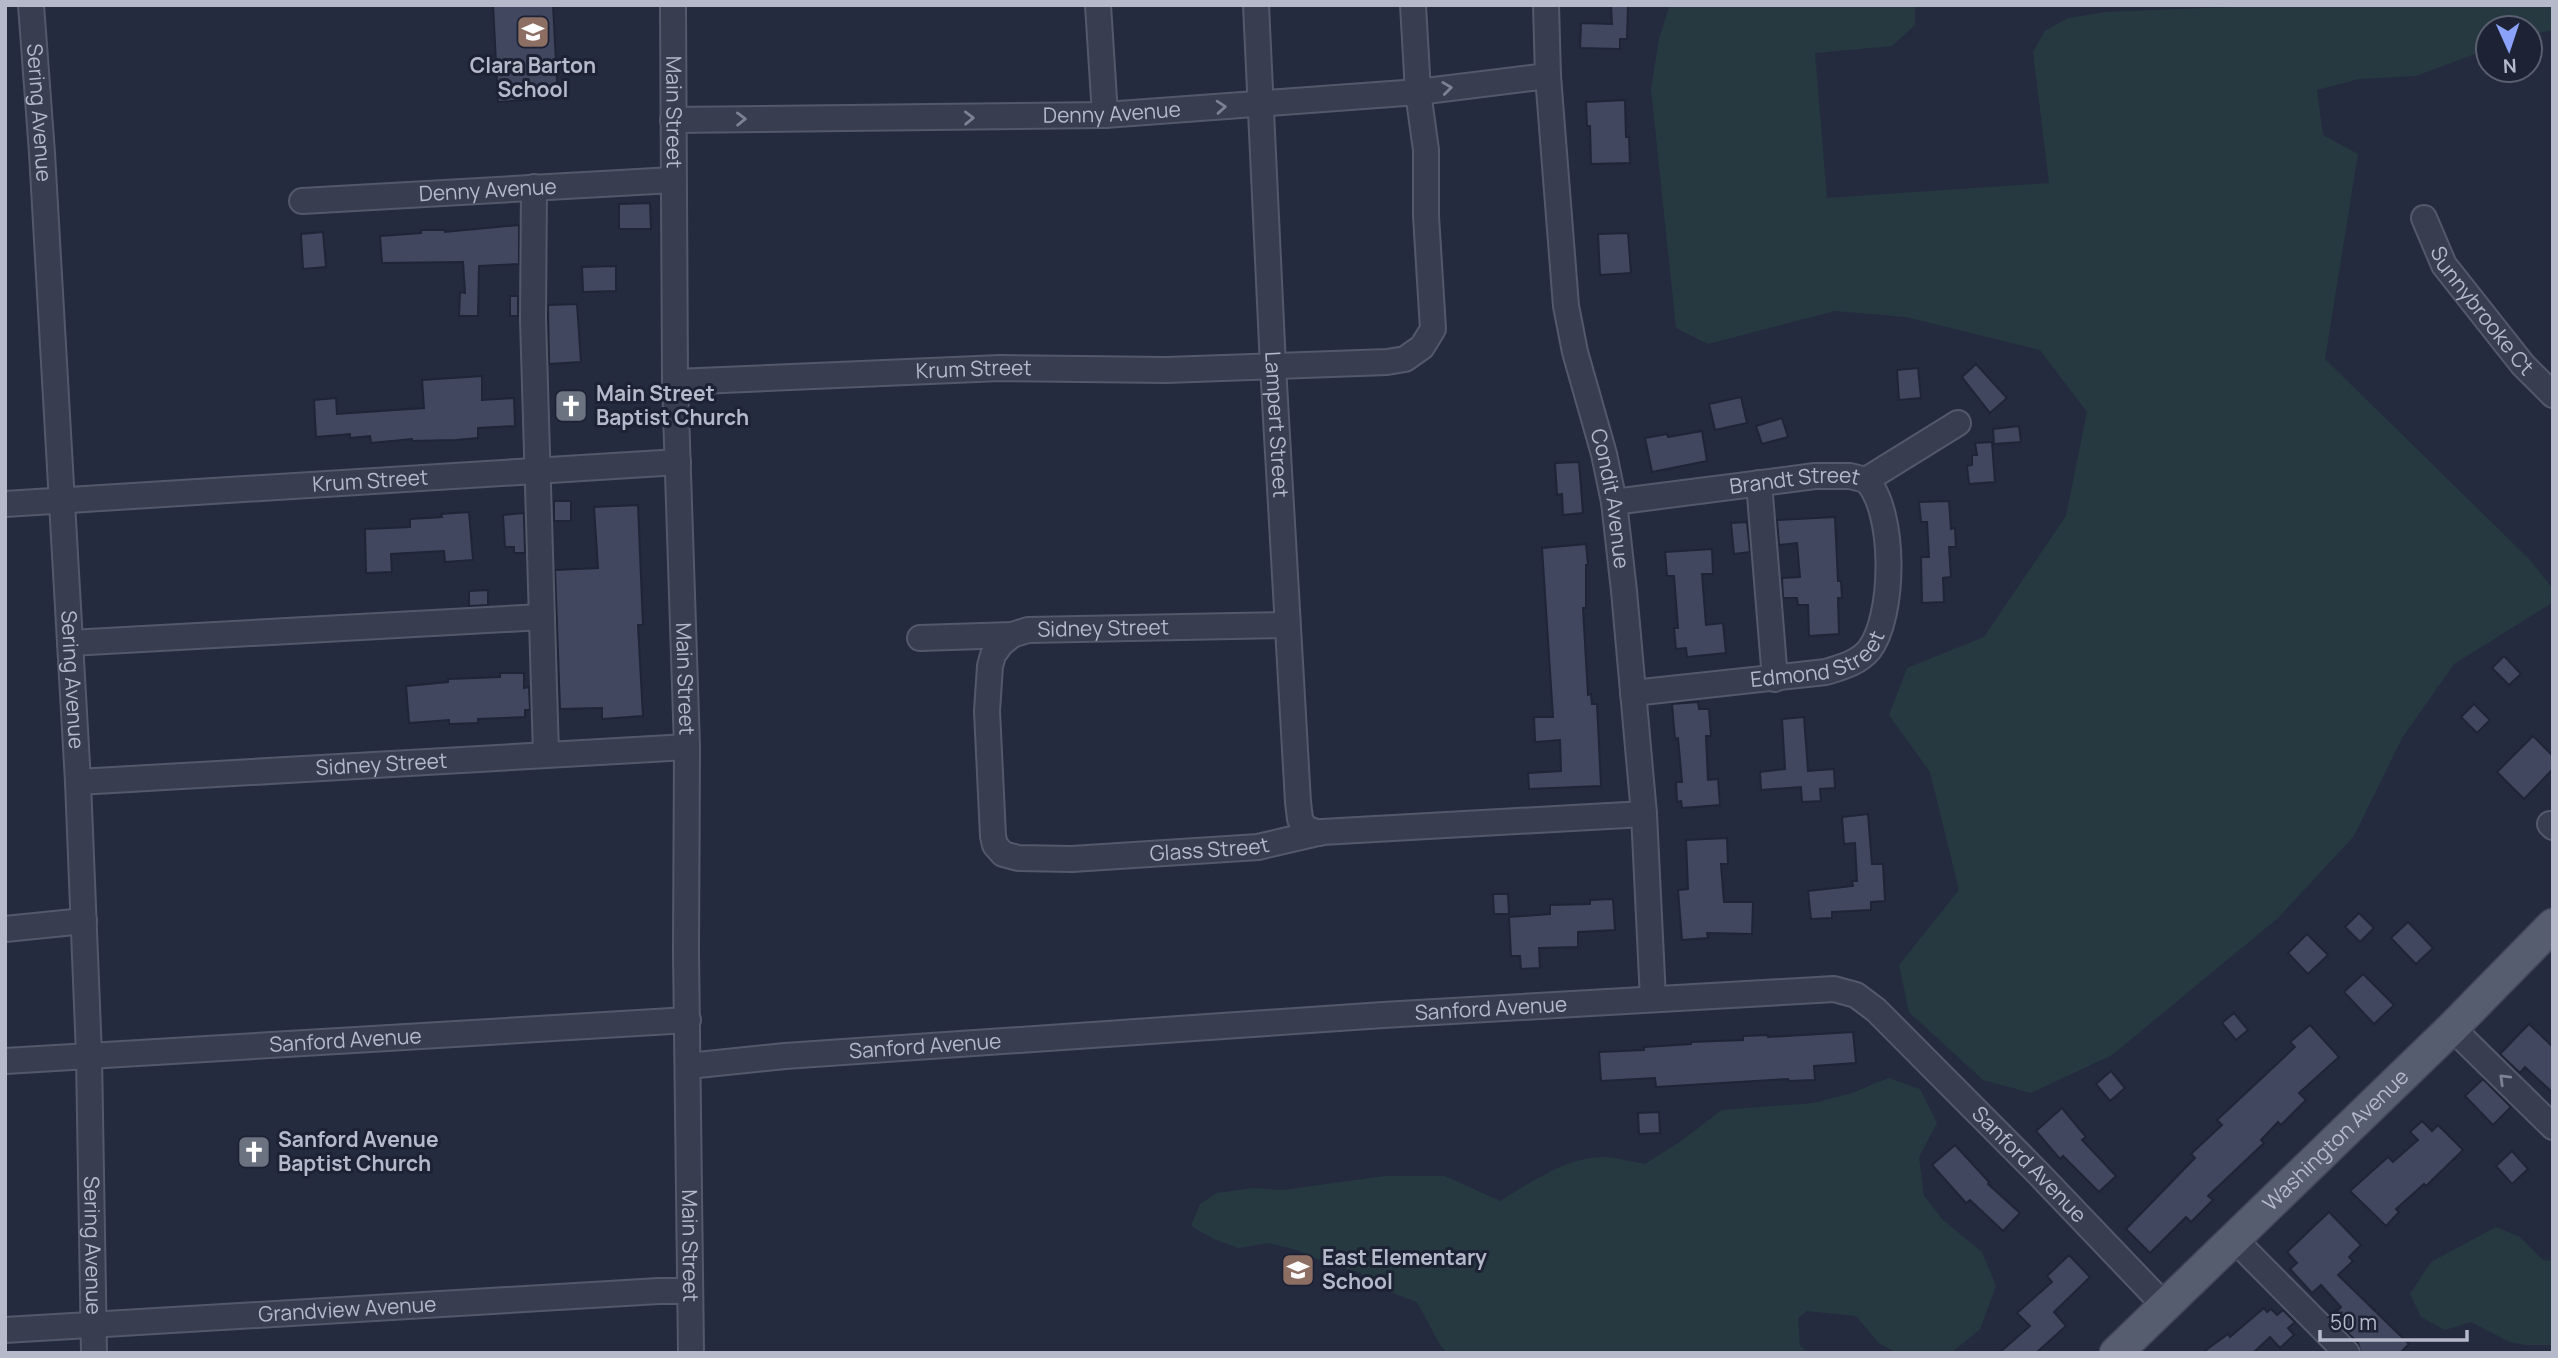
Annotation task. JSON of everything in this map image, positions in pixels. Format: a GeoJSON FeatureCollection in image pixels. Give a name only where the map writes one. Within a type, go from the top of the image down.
{"type":"FeatureCollection","features":[{"type":"Feature","properties":{"kind":"main road","name":"Washington Avenue"},"geometry":{"type":"LineString","coordinates":[[2116,1353],[2452,1028],[2553,925]]}},
{"type":"Feature","properties":{"kind":"street","name":"Sering Avenue"},"geometry":{"type":"LineString","coordinates":[[31,5],[78,782],[89,1055],[94,1353]]}},
{"type":"Feature","properties":{"kind":"street","name":"Main Street"},"geometry":{"type":"LineString","coordinates":[[673,5],[675,382],[687,747],[691,1353]]}},
{"type":"Feature","properties":{"kind":"street"},"geometry":{"type":"LineString","coordinates":[[1098,5],[1105,115]]}},
{"type":"Feature","properties":{"kind":"street","name":"Lampert Street"},"geometry":{"type":"LineString","coordinates":[[1256,5],[1273,366],[1300,819],[1306,828],[1318,832]]}},
{"type":"Feature","properties":{"kind":"street","name":"Krum Street"},"geometry":{"type":"LineString","coordinates":[[675,382],[1000,368],[1166,370],[1387,362],[1405,359],[1422,347],[1433,329],[1426,216],[1426,149],[1418,92],[1413,5]]}},
{"type":"Feature","properties":{"kind":"street","name":"Condit Avenue"},"geometry":{"type":"LineString","coordinates":[[1546,5],[1548,76],[1566,306],[1575,352],[1604,454],[1614,502],[1644,814],[1653,999]]}},
{"type":"Feature","properties":{"kind":"street","name":"Denny Avenue"},"geometry":{"type":"LineString","coordinates":[[673,120],[1105,115],[1418,92],[1548,76]]}},
{"type":"Feature","properties":{"kind":"street","name":"Denny Avenue"},"geometry":{"type":"LineString","coordinates":[[302,201],[673,180]]}},
{"type":"Feature","properties":{"kind":"street"},"geometry":{"type":"LineString","coordinates":[[534,187],[533,319],[546,754]]}},
{"type":"Feature","properties":{"kind":"street","name":"Sunnybrooke Ct"},"geometry":{"type":"LineString","coordinates":[[2424,218],[2444,265],[2523,365],[2553,395]]}},
{"type":"Feature","properties":{"kind":"street","name":"Brandt Street"},"geometry":{"type":"LineString","coordinates":[[1614,502],[1827,476],[1850,475],[1866,480],[1958,422]]}},
{"type":"Feature","properties":{"kind":"street","name":"Krum Street"},"geometry":{"type":"LineString","coordinates":[[5,504],[678,462]]}},
{"type":"Feature","properties":{"kind":"street","name":"Edmond Street"},"geometry":{"type":"LineString","coordinates":[[1633,692],[1826,672],[1847,666],[1869,650],[1879,633],[1887,607],[1888,567],[1880,502],[1866,480]]}},
{"type":"Feature","properties":{"kind":"street"},"geometry":{"type":"LineString","coordinates":[[1759,483],[1775,678]]}},
{"type":"Feature","properties":{"kind":"street"},"geometry":{"type":"LineString","coordinates":[[70,643],[542,617]]}},
{"type":"Feature","properties":{"kind":"street","name":"Sidney Street"},"geometry":{"type":"LineString","coordinates":[[920,638],[1012,635],[1028,630],[1287,625]]}},
{"type":"Feature","properties":{"kind":"street","name":"Glass Street"},"geometry":{"type":"LineString","coordinates":[[1012,635],[993,655],[987,711],[993,836],[995,845],[1003,854],[1018,858],[1072,859],[1162,855],[1258,846],[1318,832],[1644,814]]}},
{"type":"Feature","properties":{"kind":"street","name":"Sidney Street"},"geometry":{"type":"LineString","coordinates":[[78,782],[687,747]]}},
{"type":"Feature","properties":{"kind":"street"},"geometry":{"type":"LineString","coordinates":[[5,929],[84,921]]}},
{"type":"Feature","properties":{"kind":"street","name":"Sanford Avenue"},"geometry":{"type":"LineString","coordinates":[[688,1066],[825,1054],[1833,989],[1856,995],[1876,1010],[2165,1306]]}},
{"type":"Feature","properties":{"kind":"street","name":"Sanford Avenue"},"geometry":{"type":"LineString","coordinates":[[5,1061],[688,1020]]}},
{"type":"Feature","properties":{"kind":"street"},"geometry":{"type":"LineString","coordinates":[[2452,1028],[2553,1127]]}},
{"type":"Feature","properties":{"kind":"street"},"geometry":{"type":"LineString","coordinates":[[2233,1238],[2347,1353]]}},
{"type":"Feature","properties":{"kind":"street","name":"Grandview Avenue"},"geometry":{"type":"LineString","coordinates":[[5,1330],[690,1291]]}},
{"type":"Feature","properties":{"kind":"shaded area"},"geometry":{"type":"Polygon","coordinates":[[[1915,5],[1915,25],[1892,46],[1815,53],[1827,198],[2049,183],[2033,52],[2045,31],[2068,18],[2105,12],[2234,5],[2553,5],[2553,30],[2544,32],[2544,14],[2474,14],[2474,54],[2416,76],[2359,79],[2317,90],[2323,135],[2358,154],[2325,359],[2529,559],[2553,589],[2553,602],[2454,664],[2402,738],[2354,836],[2278,918],[2112,1055],[2031,1093],[1983,1080],[1909,1012],[1899,965],[1959,890],[1930,772],[1889,715],[1907,668],[1984,637],[2066,516],[2087,412],[2040,350],[1906,317],[1835,311],[1708,344],[1676,328],[1651,89],[1659,39],[1669,7],[1915,5]]]}},
{"type":"Feature","properties":{"kind":"shaded area"},"geometry":{"type":"Polygon","coordinates":[[[1888,1078],[1920,1089],[1937,1123],[1919,1157],[1924,1196],[1943,1220],[1982,1252],[1996,1286],[1980,1329],[1951,1353],[1898,1353],[1880,1344],[1856,1316],[1807,1311],[1798,1318],[1800,1346],[1808,1353],[1447,1353],[1417,1302],[1377,1287],[1359,1272],[1333,1266],[1297,1250],[1269,1243],[1238,1248],[1191,1226],[1200,1204],[1217,1193],[1253,1188],[1283,1190],[1385,1176],[1445,1176],[1500,1201],[1550,1171],[1577,1161],[1606,1157],[1645,1164],[1722,1110],[1814,1103],[1852,1093],[1888,1078]]]}},
{"type":"Feature","properties":{"kind":"shaded area"},"geometry":{"type":"Polygon","coordinates":[[[2496,1227],[2520,1237],[2543,1260],[2553,1261],[2553,1345],[2510,1342],[2471,1322],[2445,1330],[2421,1317],[2410,1294],[2431,1262],[2496,1227]]]}},
{"type":"Feature","properties":{"kind":"building"},"geometry":{"type":"Polygon","coordinates":[[[493,5],[553,5],[558,98],[498,102],[493,5]]]}},
{"type":"Feature","properties":{"kind":"building"},"geometry":{"type":"Polygon","coordinates":[[[1611,5],[1628,5],[1627,39],[1620,39],[1620,49],[1580,48],[1581,23],[1612,24],[1611,5]]]}},
{"type":"Feature","properties":{"kind":"building"},"geometry":{"type":"Polygon","coordinates":[[[1625,100],[1630,163],[1591,164],[1586,102],[1625,100]]]}},
{"type":"Feature","properties":{"kind":"building"},"geometry":{"type":"Polygon","coordinates":[[[650,203],[651,229],[619,229],[619,204],[650,203]]]}},
{"type":"Feature","properties":{"kind":"building"},"geometry":{"type":"Polygon","coordinates":[[[519,225],[519,264],[479,266],[478,316],[459,316],[460,292],[465,293],[463,262],[382,263],[380,236],[421,233],[421,230],[445,232],[519,225]]]}},
{"type":"Feature","properties":{"kind":"building"},"geometry":{"type":"Polygon","coordinates":[[[323,232],[326,267],[303,269],[301,234],[323,232]]]}},
{"type":"Feature","properties":{"kind":"building"},"geometry":{"type":"Polygon","coordinates":[[[1628,233],[1631,273],[1600,275],[1598,234],[1628,233]]]}},
{"type":"Feature","properties":{"kind":"building"},"geometry":{"type":"Polygon","coordinates":[[[616,266],[616,291],[583,292],[582,267],[616,266]]]}},
{"type":"Feature","properties":{"kind":"building"},"geometry":{"type":"Polygon","coordinates":[[[510,296],[518,296],[518,316],[510,316],[510,296]]]}},
{"type":"Feature","properties":{"kind":"building"},"geometry":{"type":"Polygon","coordinates":[[[577,304],[581,362],[549,364],[548,305],[577,304]]]}},
{"type":"Feature","properties":{"kind":"building"},"geometry":{"type":"Polygon","coordinates":[[[1976,364],[2007,398],[1990,413],[1962,377],[1976,364]]]}},
{"type":"Feature","properties":{"kind":"building"},"geometry":{"type":"Polygon","coordinates":[[[1918,368],[1921,398],[1899,400],[1897,370],[1918,368]]]}},
{"type":"Feature","properties":{"kind":"building"},"geometry":{"type":"Polygon","coordinates":[[[482,376],[482,400],[514,398],[515,426],[478,428],[478,438],[456,440],[412,439],[371,443],[370,436],[350,438],[350,434],[316,437],[314,400],[336,398],[337,414],[424,408],[422,380],[482,376]]]}},
{"type":"Feature","properties":{"kind":"building"},"geometry":{"type":"Polygon","coordinates":[[[1741,397],[1747,423],[1715,430],[1709,404],[1741,397]]]}},
{"type":"Feature","properties":{"kind":"building"},"geometry":{"type":"Polygon","coordinates":[[[1782,418],[1788,437],[1762,444],[1756,426],[1782,418]]]}},
{"type":"Feature","properties":{"kind":"building"},"geometry":{"type":"Polygon","coordinates":[[[2019,426],[2021,442],[1994,444],[1993,429],[2019,426]]]}},
{"type":"Feature","properties":{"kind":"building"},"geometry":{"type":"Polygon","coordinates":[[[1702,431],[1707,461],[1652,472],[1645,438],[1702,431]]]}},
{"type":"Feature","properties":{"kind":"building"},"geometry":{"type":"Polygon","coordinates":[[[1992,442],[1995,482],[1969,484],[1967,466],[1972,465],[1972,455],[1977,455],[1975,443],[1992,442]]]}},
{"type":"Feature","properties":{"kind":"building"},"geometry":{"type":"Polygon","coordinates":[[[1579,462],[1583,513],[1563,515],[1562,494],[1557,495],[1555,463],[1579,462]]]}},
{"type":"Feature","properties":{"kind":"building"},"geometry":{"type":"Polygon","coordinates":[[[554,501],[571,501],[571,521],[554,521],[554,501]]]}},
{"type":"Feature","properties":{"kind":"building"},"geometry":{"type":"Polygon","coordinates":[[[1949,501],[1951,529],[1955,528],[1956,547],[1949,547],[1951,577],[1943,578],[1944,602],[1922,603],[1921,557],[1929,557],[1927,522],[1921,522],[1919,502],[1949,501]]]}},
{"type":"Feature","properties":{"kind":"building"},"geometry":{"type":"Polygon","coordinates":[[[638,505],[643,625],[638,625],[643,716],[602,719],[602,708],[560,709],[555,570],[598,568],[594,507],[638,505]]]}},
{"type":"Feature","properties":{"kind":"building"},"geometry":{"type":"Polygon","coordinates":[[[469,512],[473,560],[445,562],[444,551],[391,554],[392,572],[366,573],[365,529],[410,527],[410,519],[469,512]]]}},
{"type":"Feature","properties":{"kind":"building"},"geometry":{"type":"Polygon","coordinates":[[[524,513],[525,553],[514,553],[514,547],[505,547],[503,515],[524,513]]]}},
{"type":"Feature","properties":{"kind":"building"},"geometry":{"type":"Polygon","coordinates":[[[1835,517],[1838,581],[1841,581],[1842,598],[1838,598],[1839,634],[1809,636],[1808,605],[1798,605],[1797,598],[1783,598],[1782,578],[1800,577],[1797,543],[1779,545],[1777,520],[1835,517]]]}},
{"type":"Feature","properties":{"kind":"building"},"geometry":{"type":"Polygon","coordinates":[[[1747,522],[1750,552],[1734,554],[1731,523],[1747,522]]]}},
{"type":"Feature","properties":{"kind":"building"},"geometry":{"type":"Polygon","coordinates":[[[1586,544],[1586,608],[1583,608],[1588,695],[1591,694],[1592,704],[1597,704],[1601,786],[1529,789],[1528,773],[1561,771],[1560,740],[1535,742],[1534,717],[1553,717],[1542,548],[1586,544]]]}},
{"type":"Feature","properties":{"kind":"building"},"geometry":{"type":"Polygon","coordinates":[[[1712,549],[1713,574],[1702,574],[1706,625],[1723,623],[1726,653],[1687,657],[1686,648],[1676,649],[1674,628],[1678,628],[1674,576],[1667,576],[1665,552],[1712,549]]]}},
{"type":"Feature","properties":{"kind":"building"},"geometry":{"type":"Polygon","coordinates":[[[488,590],[488,605],[469,606],[469,591],[488,590]]]}},
{"type":"Feature","properties":{"kind":"building"},"geometry":{"type":"Polygon","coordinates":[[[2504,656],[2521,674],[2509,685],[2492,668],[2504,656]]]}},
{"type":"Feature","properties":{"kind":"building"},"geometry":{"type":"Polygon","coordinates":[[[500,673],[524,673],[524,688],[529,687],[530,710],[525,710],[525,717],[478,719],[478,723],[449,724],[449,720],[409,723],[406,686],[448,682],[448,679],[500,677],[500,673]]]}},
{"type":"Feature","properties":{"kind":"building"},"geometry":{"type":"Polygon","coordinates":[[[1698,702],[1699,709],[1709,709],[1711,736],[1706,736],[1708,780],[1718,779],[1720,805],[1682,808],[1681,801],[1677,802],[1676,782],[1682,782],[1672,704],[1698,702]]]}},
{"type":"Feature","properties":{"kind":"building"},"geometry":{"type":"Polygon","coordinates":[[[2474,704],[2490,720],[2477,733],[2461,717],[2474,704]]]}},
{"type":"Feature","properties":{"kind":"building"},"geometry":{"type":"Polygon","coordinates":[[[1804,717],[1808,771],[1834,769],[1835,788],[1820,789],[1821,801],[1802,802],[1801,787],[1761,790],[1760,772],[1785,769],[1782,719],[1804,717]]]}},
{"type":"Feature","properties":{"kind":"building"},"geometry":{"type":"Polygon","coordinates":[[[2533,736],[2553,756],[2553,769],[2524,799],[2497,772],[2533,736]]]}},
{"type":"Feature","properties":{"kind":"building"},"geometry":{"type":"Polygon","coordinates":[[[1868,814],[1872,864],[1883,864],[1885,901],[1871,902],[1871,910],[1832,912],[1832,918],[1811,919],[1808,891],[1853,886],[1852,881],[1857,881],[1855,843],[1844,844],[1842,817],[1868,814]]]}},
{"type":"Feature","properties":{"kind":"building"},"geometry":{"type":"Polygon","coordinates":[[[1727,838],[1728,864],[1721,864],[1724,902],[1753,902],[1752,934],[1707,933],[1708,938],[1682,940],[1678,890],[1688,889],[1686,840],[1727,838]]]}},
{"type":"Feature","properties":{"kind":"building"},"geometry":{"type":"Polygon","coordinates":[[[1493,894],[1508,894],[1509,914],[1494,914],[1493,894]]]}},
{"type":"Feature","properties":{"kind":"building"},"geometry":{"type":"Polygon","coordinates":[[[1613,899],[1615,930],[1578,932],[1578,947],[1539,948],[1540,968],[1521,969],[1520,956],[1511,956],[1509,917],[1550,914],[1550,905],[1590,904],[1590,900],[1613,899]]]}},
{"type":"Feature","properties":{"kind":"building"},"geometry":{"type":"Polygon","coordinates":[[[2359,913],[2374,928],[2360,942],[2345,927],[2359,913]]]}},
{"type":"Feature","properties":{"kind":"building"},"geometry":{"type":"Polygon","coordinates":[[[2408,922],[2433,948],[2416,964],[2391,938],[2408,922]]]}},
{"type":"Feature","properties":{"kind":"building"},"geometry":{"type":"Polygon","coordinates":[[[2307,934],[2328,955],[2308,974],[2288,953],[2307,934]]]}},
{"type":"Feature","properties":{"kind":"building"},"geometry":{"type":"Polygon","coordinates":[[[2363,974],[2394,1005],[2374,1024],[2344,992],[2363,974]]]}},
{"type":"Feature","properties":{"kind":"building"},"geometry":{"type":"Polygon","coordinates":[[[2234,1013],[2248,1030],[2236,1040],[2222,1023],[2234,1013]]]}},
{"type":"Feature","properties":{"kind":"building"},"geometry":{"type":"Polygon","coordinates":[[[2529,1024],[2553,1047],[2553,1093],[2525,1067],[2520,1073],[2500,1054],[2529,1024]]]}},
{"type":"Feature","properties":{"kind":"building"},"geometry":{"type":"Polygon","coordinates":[[[2310,1025],[2339,1057],[2299,1093],[2306,1100],[2281,1125],[2278,1122],[2261,1140],[2264,1143],[2208,1196],[2213,1200],[2191,1222],[2186,1217],[2150,1253],[2126,1229],[2195,1158],[2191,1154],[2222,1125],[2217,1120],[2295,1047],[2290,1042],[2310,1025]]]}},
{"type":"Feature","properties":{"kind":"building"},"geometry":{"type":"Polygon","coordinates":[[[1853,1032],[1856,1063],[1814,1066],[1815,1080],[1788,1079],[1656,1087],[1655,1078],[1601,1081],[1599,1052],[1644,1050],[1644,1047],[1691,1042],[1743,1040],[1743,1036],[1853,1032]]]}},
{"type":"Feature","properties":{"kind":"building"},"geometry":{"type":"Polygon","coordinates":[[[2111,1071],[2125,1088],[2110,1101],[2096,1084],[2111,1071]]]}},
{"type":"Feature","properties":{"kind":"building"},"geometry":{"type":"Polygon","coordinates":[[[2483,1079],[2511,1107],[2493,1125],[2465,1096],[2483,1079]]]}},
{"type":"Feature","properties":{"kind":"building"},"geometry":{"type":"Polygon","coordinates":[[[2062,1108],[2086,1137],[2082,1140],[2116,1176],[2099,1192],[2063,1156],[2060,1159],[2036,1131],[2062,1108]]]}},
{"type":"Feature","properties":{"kind":"building"},"geometry":{"type":"Polygon","coordinates":[[[1659,1112],[1660,1133],[1639,1134],[1638,1113],[1659,1112]]]}},
{"type":"Feature","properties":{"kind":"building"},"geometry":{"type":"Polygon","coordinates":[[[2422,1121],[2432,1131],[2438,1125],[2463,1150],[2426,1186],[2424,1184],[2396,1209],[2399,1212],[2386,1226],[2350,1191],[2388,1157],[2393,1162],[2418,1140],[2410,1132],[2422,1121]]]}},
{"type":"Feature","properties":{"kind":"building"},"geometry":{"type":"Polygon","coordinates":[[[1955,1145],[1988,1184],[2020,1213],[2003,1231],[1970,1200],[1966,1203],[1932,1165],[1955,1145]]]}},
{"type":"Feature","properties":{"kind":"building"},"geometry":{"type":"Polygon","coordinates":[[[2512,1151],[2528,1169],[2512,1184],[2496,1166],[2512,1151]]]}},
{"type":"Feature","properties":{"kind":"building"},"geometry":{"type":"Polygon","coordinates":[[[2329,1212],[2361,1245],[2349,1257],[2353,1261],[2338,1275],[2409,1344],[2400,1353],[2361,1353],[2358,1343],[2332,1317],[2341,1307],[2321,1285],[2312,1293],[2290,1269],[2297,1263],[2287,1252],[2329,1212]]]}},
{"type":"Feature","properties":{"kind":"building"},"geometry":{"type":"Polygon","coordinates":[[[2069,1255],[2090,1277],[2054,1312],[2066,1326],[2036,1353],[1999,1353],[2030,1326],[2017,1313],[2052,1282],[2047,1276],[2069,1255]]]}},
{"type":"Feature","properties":{"kind":"building"},"geometry":{"type":"Polygon","coordinates":[[[2264,1308],[2267,1312],[2271,1309],[2277,1315],[2283,1310],[2295,1322],[2288,1328],[2294,1335],[2280,1348],[2270,1337],[2253,1353],[2202,1353],[2228,1334],[2230,1337],[2264,1308]]]}},
{"type":"Feature","properties":{"kind":"place","name":"Clara Barton School"},"geometry":{"type":"Point","coordinates":[533,32]}},
{"type":"Feature","properties":{"kind":"place","name":"Main Street Baptist Church"},"geometry":{"type":"Point","coordinates":[571,406]}},
{"type":"Feature","properties":{"kind":"place","name":"Sanford Avenue Baptist Church"},"geometry":{"type":"Point","coordinates":[254,1152]}},
{"type":"Feature","properties":{"kind":"place","name":"East Elementary School"},"geometry":{"type":"Point","coordinates":[1298,1270]}}]}
